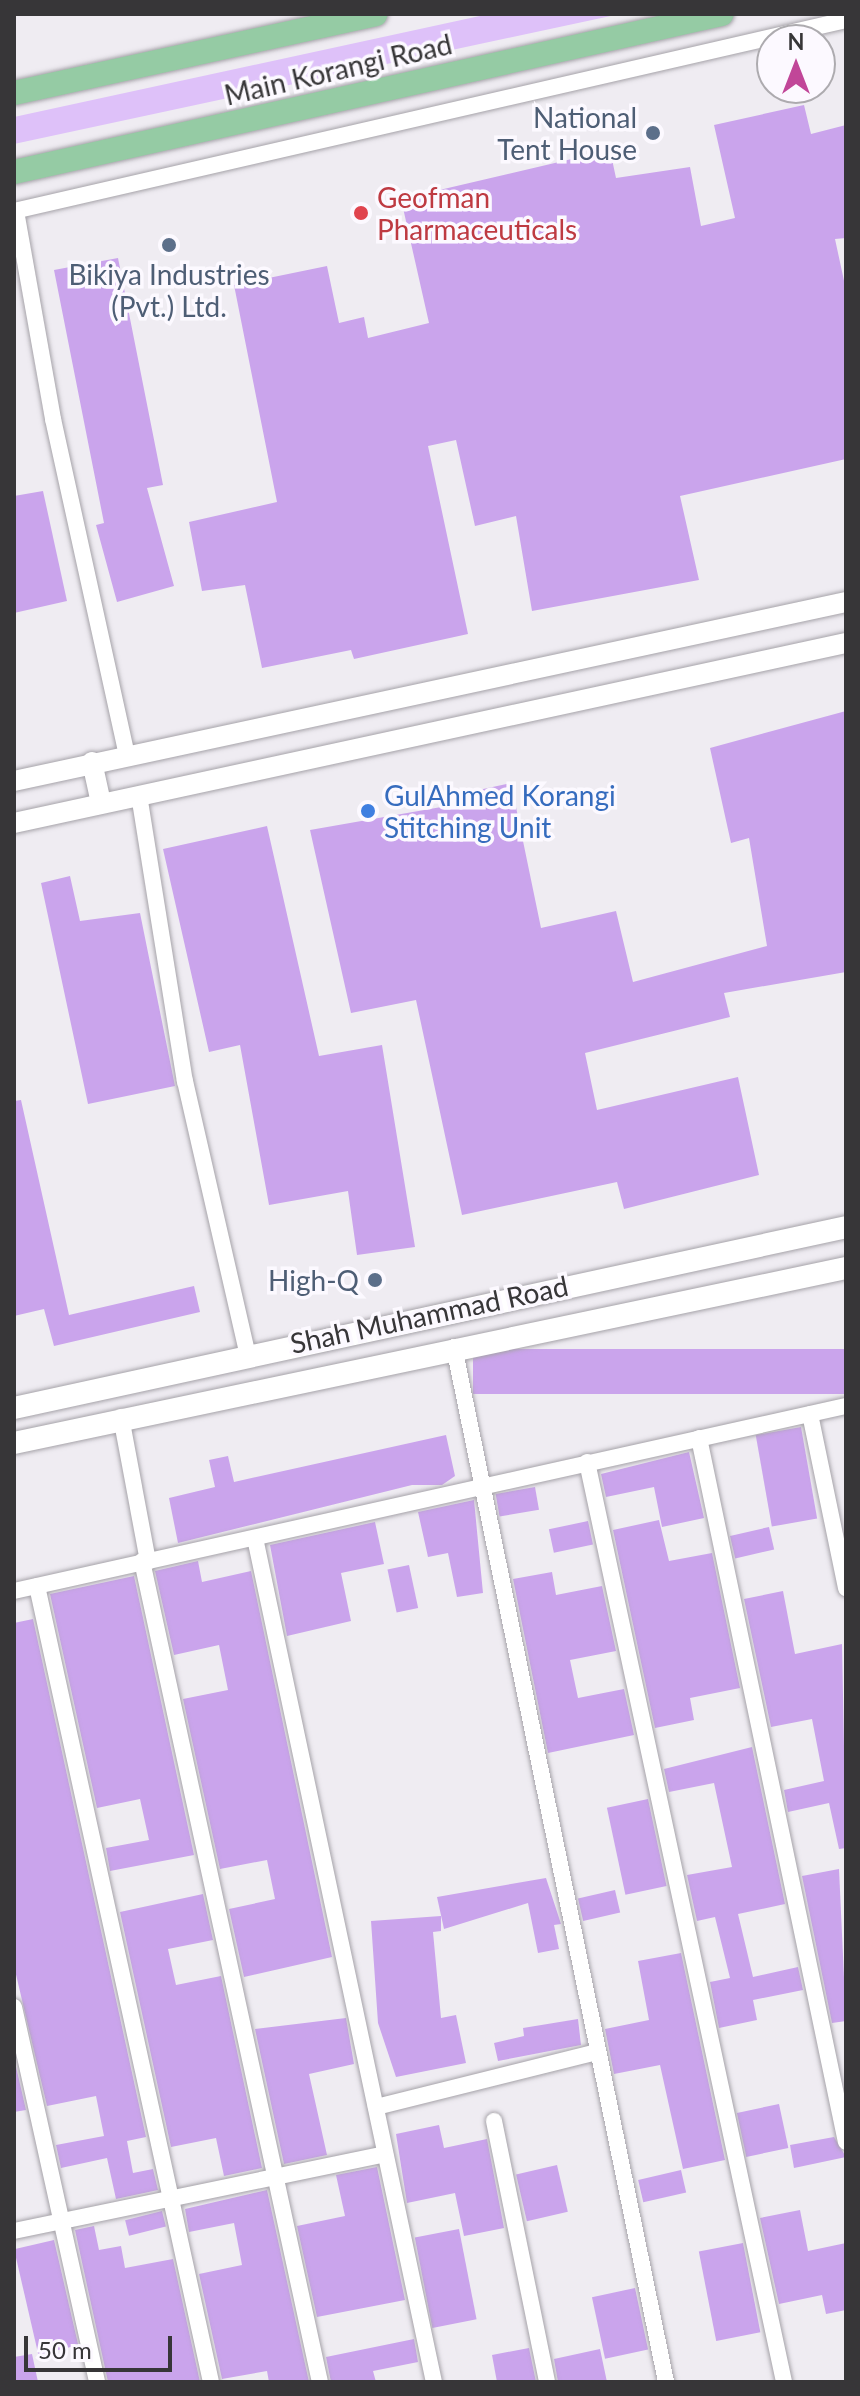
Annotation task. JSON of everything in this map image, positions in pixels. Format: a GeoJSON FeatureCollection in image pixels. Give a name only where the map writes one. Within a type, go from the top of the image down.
{"type":"FeatureCollection","features":[{"type":"Feature","properties":{"kind":"main road","name":"Main Korangi Road"},"geometry":{"type":"LineString","coordinates":[[14,93],[375,14]]}},
{"type":"Feature","properties":{"kind":"main road","name":"Main Korangi Road"},"geometry":{"type":"LineString","coordinates":[[14,172],[722,14]]}},
{"type":"Feature","properties":{"kind":"main road","name":"Shah Muhammad Road"},"geometry":{"type":"LineString","coordinates":[[14,1408],[247,1352],[846,1227]]}},
{"type":"Feature","properties":{"kind":"main road","name":"Shah Muhammad Road"},"geometry":{"type":"LineString","coordinates":[[14,1443],[121,1417],[846,1268]]}},
{"type":"Feature","properties":{"kind":"street"},"geometry":{"type":"LineString","coordinates":[[127,755],[15,211],[846,20]]}},
{"type":"Feature","properties":{"kind":"street"},"geometry":{"type":"LineString","coordinates":[[14,781],[846,602]]}},
{"type":"Feature","properties":{"kind":"street"},"geometry":{"type":"LineString","coordinates":[[14,823],[846,643]]}},
{"type":"Feature","properties":{"kind":"street"},"geometry":{"type":"LineString","coordinates":[[92,762],[101,803]]}},
{"type":"Feature","properties":{"kind":"street"},"geometry":{"type":"LineString","coordinates":[[139,795],[185,1081],[247,1352]]}},
{"type":"Feature","properties":{"kind":"street"},"geometry":{"type":"LineString","coordinates":[[454,1347],[477,1486],[666,2382]]}},
{"type":"Feature","properties":{"kind":"street"},"geometry":{"type":"LineString","coordinates":[[14,1591],[846,1406]]}},
{"type":"Feature","properties":{"kind":"street"},"geometry":{"type":"LineString","coordinates":[[810,1414],[846,1588]]}},
{"type":"Feature","properties":{"kind":"street"},"geometry":{"type":"LineString","coordinates":[[121,1417],[145,1561],[320,2382]]}},
{"type":"Feature","properties":{"kind":"street"},"geometry":{"type":"LineString","coordinates":[[699,1438],[846,2142]]}},
{"type":"Feature","properties":{"kind":"street"},"geometry":{"type":"LineString","coordinates":[[587,1462],[784,2382]]}},
{"type":"Feature","properties":{"kind":"street"},"geometry":{"type":"LineString","coordinates":[[255,1538],[434,2382]]}},
{"type":"Feature","properties":{"kind":"street"},"geometry":{"type":"LineString","coordinates":[[37,1586],[173,2195],[211,2382]]}},
{"type":"Feature","properties":{"kind":"street"},"geometry":{"type":"LineString","coordinates":[[14,2007],[97,2382]]}},
{"type":"Feature","properties":{"kind":"street"},"geometry":{"type":"LineString","coordinates":[[376,2107],[597,2052]]}},
{"type":"Feature","properties":{"kind":"street"},"geometry":{"type":"LineString","coordinates":[[494,2121],[547,2382]]}},
{"type":"Feature","properties":{"kind":"street"},"geometry":{"type":"LineString","coordinates":[[14,2231],[173,2195],[385,2154]]}},
{"type":"Feature","properties":{"kind":"shaded area"},"geometry":{"type":"Polygon","coordinates":[[[489,14],[620,14],[14,144],[14,117],[489,14]]]}},
{"type":"Feature","properties":{"kind":"building"},"geometry":{"type":"Polygon","coordinates":[[[804,105],[811,134],[846,125],[846,238],[835,239],[846,290],[846,459],[680,496],[699,580],[532,611],[516,516],[475,526],[456,440],[428,446],[468,634],[354,659],[351,650],[262,668],[245,585],[202,591],[189,522],[277,502],[234,285],[327,266],[339,323],[364,317],[368,338],[429,323],[401,199],[610,150],[616,178],[690,167],[701,226],[735,218],[714,125],[804,105]]]}},
{"type":"Feature","properties":{"kind":"building"},"geometry":{"type":"Polygon","coordinates":[[[118,258],[163,485],[147,488],[174,586],[117,602],[96,525],[104,523],[54,270],[118,258]]]}},
{"type":"Feature","properties":{"kind":"building"},"geometry":{"type":"Polygon","coordinates":[[[43,491],[67,601],[14,613],[14,496],[43,491]]]}},
{"type":"Feature","properties":{"kind":"building"},"geometry":{"type":"Polygon","coordinates":[[[846,711],[846,972],[724,993],[730,1017],[585,1053],[597,1110],[738,1077],[759,1175],[624,1209],[617,1182],[462,1215],[416,1000],[351,1013],[310,830],[447,806],[446,797],[511,783],[541,928],[616,911],[633,982],[767,946],[749,838],[731,843],[710,748],[846,711]]]}},
{"type":"Feature","properties":{"kind":"building"},"geometry":{"type":"Polygon","coordinates":[[[267,826],[319,1056],[382,1045],[415,1247],[357,1255],[348,1191],[269,1205],[240,1045],[209,1052],[163,849],[267,826]]]}},
{"type":"Feature","properties":{"kind":"building"},"geometry":{"type":"Polygon","coordinates":[[[70,876],[80,921],[140,913],[175,1086],[88,1104],[41,883],[70,876]]]}},
{"type":"Feature","properties":{"kind":"building"},"geometry":{"type":"Polygon","coordinates":[[[21,1100],[69,1315],[194,1286],[200,1312],[54,1346],[44,1309],[14,1316],[14,1101],[21,1100]]]}},
{"type":"Feature","properties":{"kind":"building"},"geometry":{"type":"Polygon","coordinates":[[[473,1349],[846,1349],[846,1394],[473,1394],[473,1349]]]}},
{"type":"Feature","properties":{"kind":"building"},"geometry":{"type":"Polygon","coordinates":[[[801,1427],[817,1519],[772,1527],[756,1435],[801,1427]]]}},
{"type":"Feature","properties":{"kind":"building"},"geometry":{"type":"Polygon","coordinates":[[[446,1435],[455,1476],[442,1485],[412,1485],[178,1543],[169,1498],[215,1487],[209,1460],[228,1456],[234,1482],[446,1435]]]}},
{"type":"Feature","properties":{"kind":"building"},"geometry":{"type":"Polygon","coordinates":[[[689,1452],[704,1518],[662,1527],[654,1487],[606,1497],[601,1474],[689,1452]]]}},
{"type":"Feature","properties":{"kind":"building"},"geometry":{"type":"Polygon","coordinates":[[[535,1487],[539,1510],[500,1517],[496,1494],[535,1487]]]}},
{"type":"Feature","properties":{"kind":"building"},"geometry":{"type":"Polygon","coordinates":[[[474,1500],[483,1593],[457,1597],[448,1553],[428,1557],[418,1512],[474,1500]]]}},
{"type":"Feature","properties":{"kind":"building"},"geometry":{"type":"Polygon","coordinates":[[[659,1520],[669,1561],[712,1553],[740,1688],[690,1698],[694,1720],[655,1728],[613,1530],[659,1520]]]}},
{"type":"Feature","properties":{"kind":"building"},"geometry":{"type":"Polygon","coordinates":[[[588,1521],[593,1544],[554,1553],[549,1529],[588,1521]]]}},
{"type":"Feature","properties":{"kind":"building"},"geometry":{"type":"Polygon","coordinates":[[[375,1522],[384,1564],[341,1573],[351,1621],[287,1636],[270,1545],[375,1522]]]}},
{"type":"Feature","properties":{"kind":"building"},"geometry":{"type":"Polygon","coordinates":[[[769,1527],[774,1549],[735,1558],[730,1536],[769,1527]]]}},
{"type":"Feature","properties":{"kind":"building"},"geometry":{"type":"Polygon","coordinates":[[[198,1561],[202,1582],[251,1571],[332,1957],[244,1977],[229,1909],[275,1899],[267,1860],[220,1869],[183,1699],[228,1690],[219,1645],[174,1655],[155,1571],[198,1561]]]}},
{"type":"Feature","properties":{"kind":"building"},"geometry":{"type":"Polygon","coordinates":[[[409,1565],[418,1608],[397,1613],[387,1570],[409,1565]]]}},
{"type":"Feature","properties":{"kind":"building"},"geometry":{"type":"Polygon","coordinates":[[[552,1572],[556,1595],[602,1586],[616,1651],[570,1660],[578,1698],[624,1689],[634,1735],[548,1753],[513,1579],[552,1572]]]}},
{"type":"Feature","properties":{"kind":"building"},"geometry":{"type":"Polygon","coordinates":[[[134,1576],[194,1855],[110,1871],[106,1848],[149,1840],[140,1799],[97,1808],[50,1594],[134,1576]]]}},
{"type":"Feature","properties":{"kind":"building"},"geometry":{"type":"Polygon","coordinates":[[[783,1591],[795,1654],[842,1644],[846,1848],[839,1849],[829,1803],[788,1812],[784,1790],[824,1781],[812,1719],[771,1727],[744,1599],[783,1591]]]}},
{"type":"Feature","properties":{"kind":"building"},"geometry":{"type":"Polygon","coordinates":[[[33,1619],[146,2137],[127,2141],[133,2173],[153,2169],[158,2190],[116,2199],[107,2158],[61,2168],[56,2145],[104,2136],[96,2096],[47,2106],[14,1966],[14,1623],[33,1619]]]}},
{"type":"Feature","properties":{"kind":"building"},"geometry":{"type":"Polygon","coordinates":[[[752,1747],[785,1904],[738,1914],[753,1977],[798,1967],[803,1990],[753,2000],[757,2020],[719,2028],[710,1982],[730,1978],[715,1917],[697,1921],[687,1875],[732,1867],[714,1783],[669,1792],[664,1769],[752,1747]]]}},
{"type":"Feature","properties":{"kind":"building"},"geometry":{"type":"Polygon","coordinates":[[[648,1799],[667,1886],[625,1895],[607,1808],[648,1799]]]}},
{"type":"Feature","properties":{"kind":"building"},"geometry":{"type":"Polygon","coordinates":[[[839,1869],[846,2021],[832,2023],[802,1876],[839,1869]]]}},
{"type":"Feature","properties":{"kind":"building"},"geometry":{"type":"Polygon","coordinates":[[[546,1878],[561,1924],[554,1925],[559,1949],[538,1953],[528,1903],[444,1929],[437,1897],[546,1878]]]}},
{"type":"Feature","properties":{"kind":"building"},"geometry":{"type":"Polygon","coordinates":[[[615,1890],[620,1912],[583,1921],[578,1899],[615,1890]]]}},
{"type":"Feature","properties":{"kind":"building"},"geometry":{"type":"Polygon","coordinates":[[[203,1894],[213,1940],[168,1949],[176,1985],[221,1976],[262,2168],[224,2176],[216,2138],[171,2147],[120,1912],[203,1894]]]}},
{"type":"Feature","properties":{"kind":"building"},"geometry":{"type":"Polygon","coordinates":[[[441,1916],[441,1931],[433,1932],[441,2018],[456,2015],[466,2063],[396,2077],[378,2023],[371,1921],[441,1916]]]}},
{"type":"Feature","properties":{"kind":"building"},"geometry":{"type":"Polygon","coordinates":[[[681,1953],[725,2160],[683,2169],[660,2065],[614,2074],[605,2029],[649,2020],[638,1961],[681,1953]]]}},
{"type":"Feature","properties":{"kind":"building"},"geometry":{"type":"Polygon","coordinates":[[[346,2018],[354,2064],[309,2074],[327,2155],[284,2164],[255,2029],[346,2018]]]}},
{"type":"Feature","properties":{"kind":"building"},"geometry":{"type":"Polygon","coordinates":[[[578,2019],[581,2045],[498,2061],[494,2043],[524,2036],[523,2028],[578,2019]]]}},
{"type":"Feature","properties":{"kind":"building"},"geometry":{"type":"Polygon","coordinates":[[[14,2058],[26,2110],[14,2112],[14,2058]]]}},
{"type":"Feature","properties":{"kind":"building"},"geometry":{"type":"Polygon","coordinates":[[[779,2104],[788,2148],[746,2157],[737,2113],[779,2104]]]}},
{"type":"Feature","properties":{"kind":"building"},"geometry":{"type":"Polygon","coordinates":[[[439,2125],[444,2148],[487,2139],[504,2228],[464,2236],[455,2193],[407,2203],[396,2134],[439,2125]]]}},
{"type":"Feature","properties":{"kind":"building"},"geometry":{"type":"Polygon","coordinates":[[[834,2137],[846,2157],[794,2168],[790,2145],[834,2137]]]}},
{"type":"Feature","properties":{"kind":"building"},"geometry":{"type":"Polygon","coordinates":[[[557,2165],[568,2212],[527,2221],[516,2174],[557,2165]]]}},
{"type":"Feature","properties":{"kind":"building"},"geometry":{"type":"Polygon","coordinates":[[[377,2167],[405,2300],[317,2317],[297,2226],[345,2216],[336,2175],[377,2167]]]}},
{"type":"Feature","properties":{"kind":"building"},"geometry":{"type":"Polygon","coordinates":[[[681,2170],[686,2192],[643,2202],[638,2180],[681,2170]]]}},
{"type":"Feature","properties":{"kind":"building"},"geometry":{"type":"Polygon","coordinates":[[[267,2190],[309,2382],[269,2382],[267,2371],[222,2379],[199,2274],[242,2265],[234,2223],[189,2232],[185,2209],[267,2190]]]}},
{"type":"Feature","properties":{"kind":"building"},"geometry":{"type":"Polygon","coordinates":[[[800,2210],[808,2251],[846,2243],[846,2310],[826,2314],[822,2295],[779,2304],[760,2218],[800,2210]]]}},
{"type":"Feature","properties":{"kind":"building"},"geometry":{"type":"Polygon","coordinates":[[[162,2211],[166,2227],[129,2236],[125,2220],[162,2211]]]}},
{"type":"Feature","properties":{"kind":"building"},"geometry":{"type":"Polygon","coordinates":[[[94,2226],[99,2250],[121,2246],[125,2268],[173,2259],[200,2382],[108,2382],[75,2230],[94,2226]]]}},
{"type":"Feature","properties":{"kind":"building"},"geometry":{"type":"Polygon","coordinates":[[[459,2229],[477,2319],[432,2328],[415,2238],[459,2229]]]}},
{"type":"Feature","properties":{"kind":"building"},"geometry":{"type":"Polygon","coordinates":[[[54,2240],[78,2345],[38,2354],[14,2249],[54,2240]]]}},
{"type":"Feature","properties":{"kind":"building"},"geometry":{"type":"Polygon","coordinates":[[[743,2243],[760,2332],[716,2341],[699,2252],[743,2243]]]}},
{"type":"Feature","properties":{"kind":"building"},"geometry":{"type":"Polygon","coordinates":[[[635,2288],[648,2350],[605,2359],[592,2297],[635,2288]]]}},
{"type":"Feature","properties":{"kind":"building"},"geometry":{"type":"Polygon","coordinates":[[[414,2339],[418,2362],[373,2371],[376,2382],[331,2382],[326,2357],[414,2339]]]}},
{"type":"Feature","properties":{"kind":"building"},"geometry":{"type":"Polygon","coordinates":[[[529,2348],[536,2382],[497,2382],[492,2355],[529,2348]]]}},
{"type":"Feature","properties":{"kind":"building"},"geometry":{"type":"Polygon","coordinates":[[[600,2349],[607,2382],[558,2382],[554,2359],[600,2349]]]}},
{"type":"Feature","properties":{"kind":"building"},"geometry":{"type":"Polygon","coordinates":[[[32,2354],[38,2382],[14,2382],[14,2357],[32,2354]]]}},
{"type":"Feature","properties":{"kind":"place","name":"National Tent House"},"geometry":{"type":"Point","coordinates":[653,133]}},
{"type":"Feature","properties":{"kind":"place","name":"Geofman Pharmaceuticals"},"geometry":{"type":"Point","coordinates":[361,213]}},
{"type":"Feature","properties":{"kind":"place","name":"Bikiya Industries (Pvt.) Ltd."},"geometry":{"type":"Point","coordinates":[169,245]}},
{"type":"Feature","properties":{"kind":"place","name":"GulAhmed Korangi Stitching Unit"},"geometry":{"type":"Point","coordinates":[368,811]}},
{"type":"Feature","properties":{"kind":"place","name":"High-Q"},"geometry":{"type":"Point","coordinates":[375,1280]}}]}
